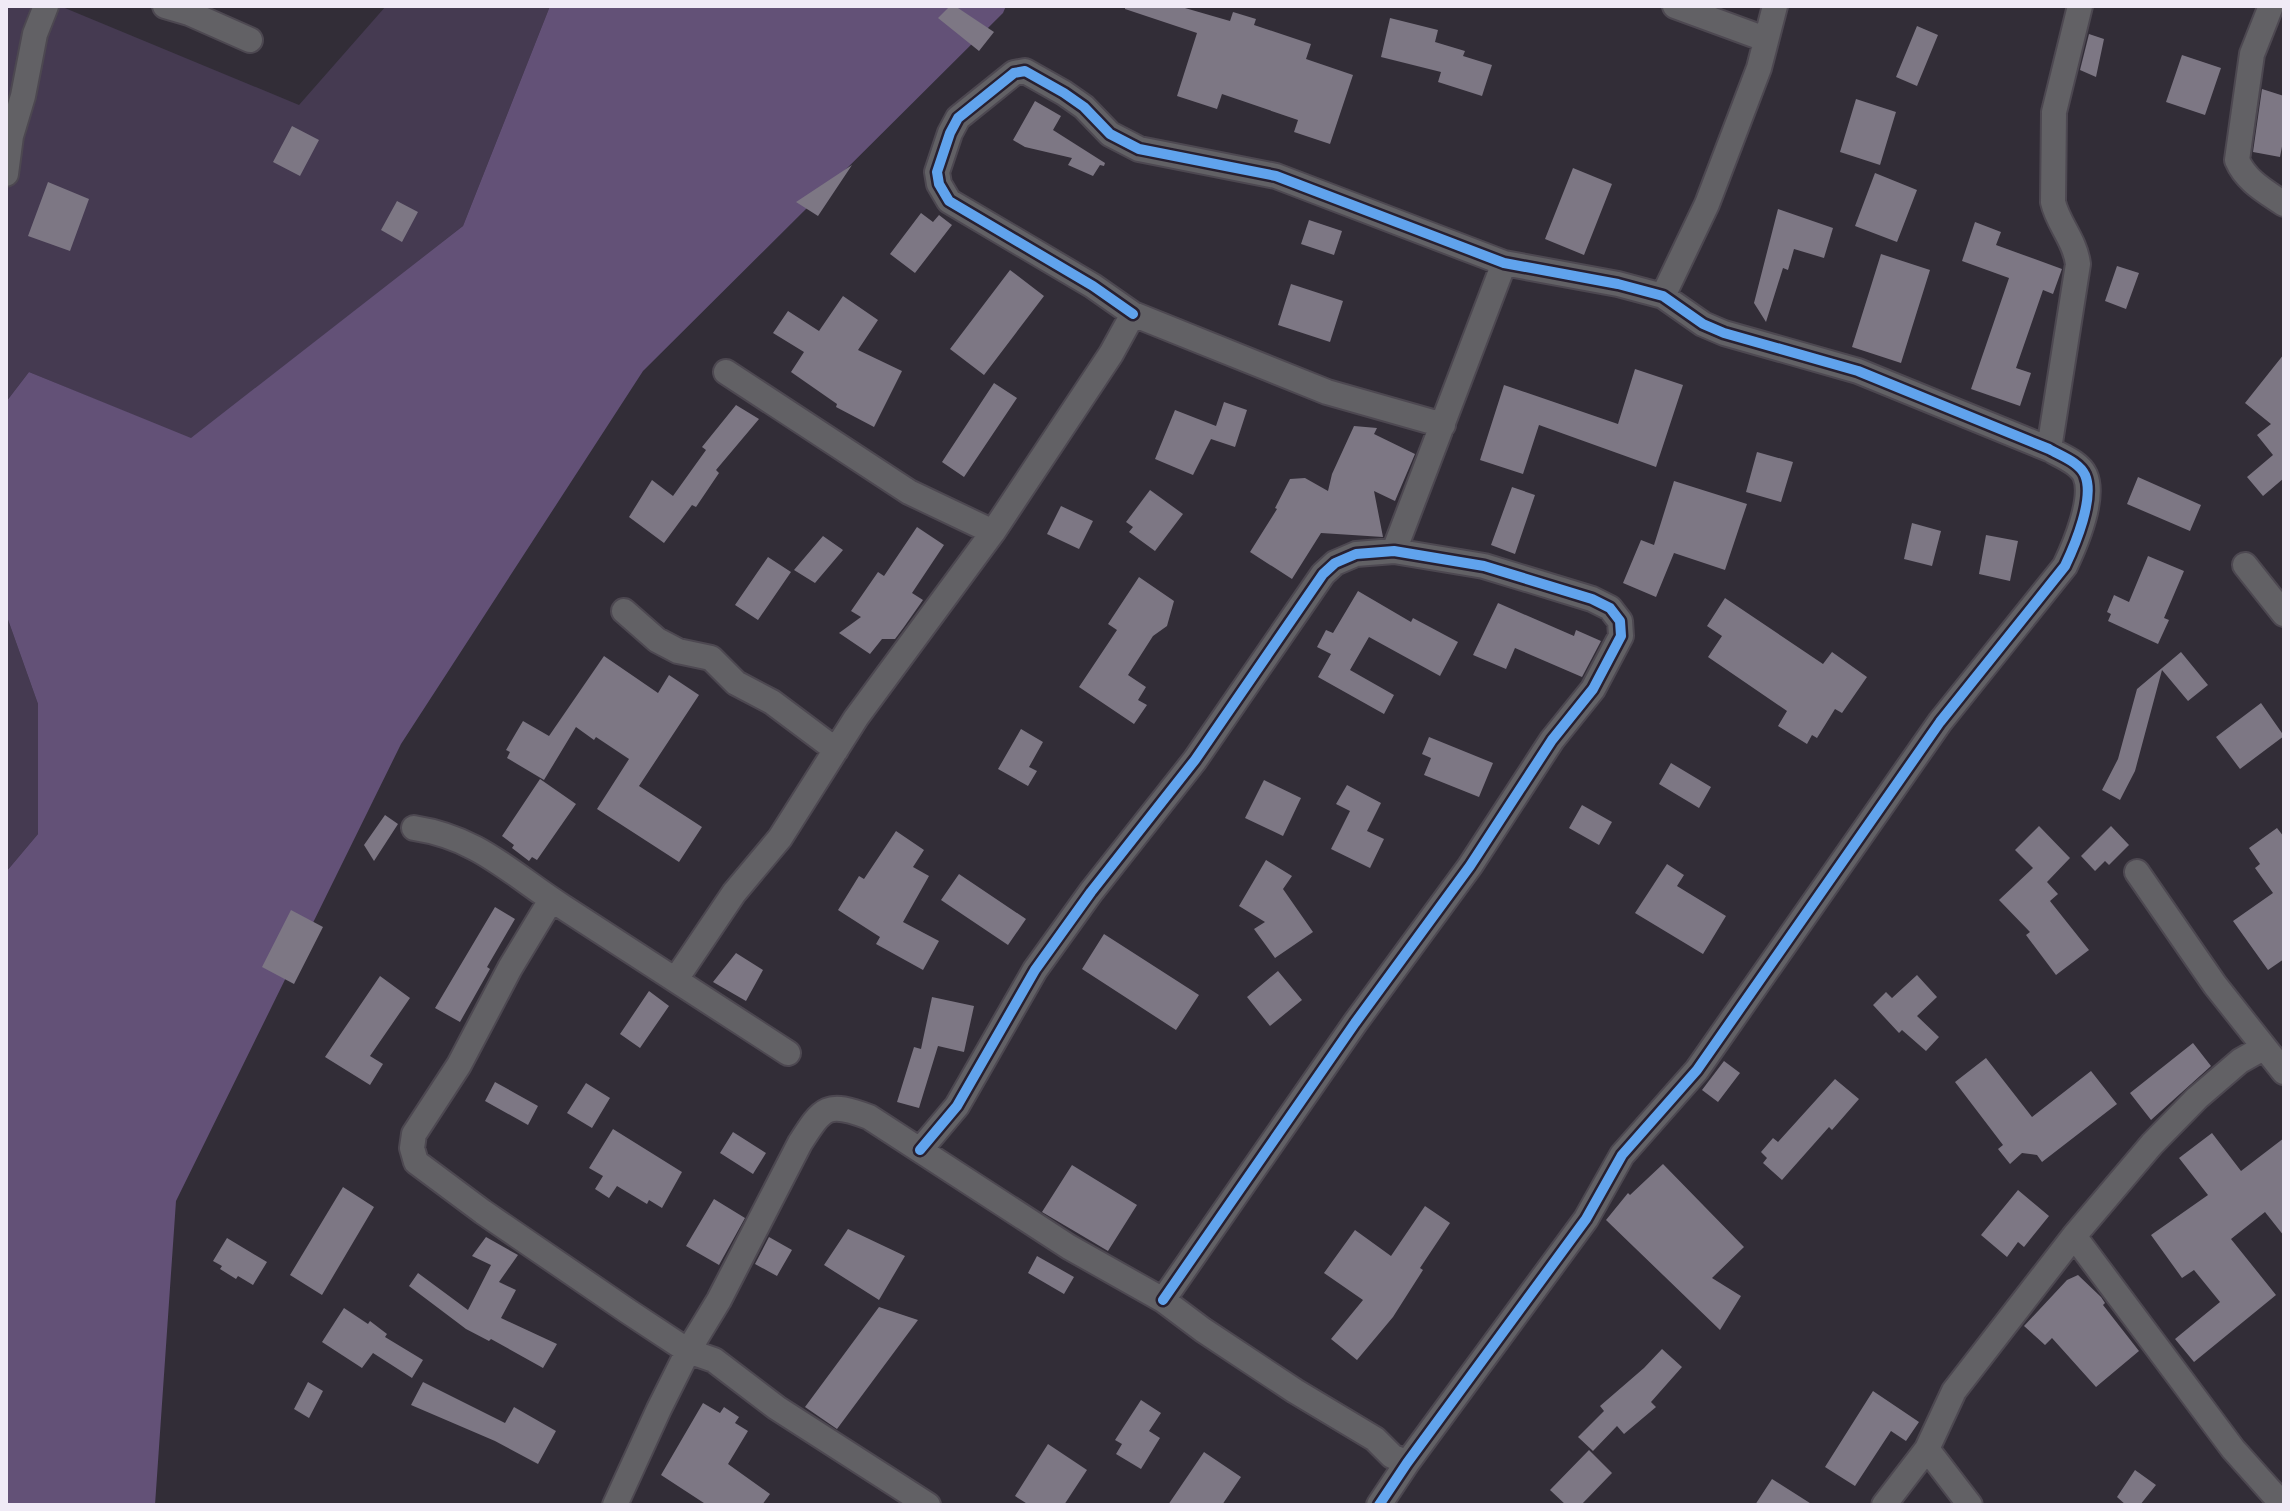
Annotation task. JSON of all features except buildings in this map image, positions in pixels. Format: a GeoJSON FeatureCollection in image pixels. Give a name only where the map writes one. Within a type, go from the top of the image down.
{"type":"FeatureCollection","features":[{"type":"Feature","properties":{"kind":"street"},"geometry":{"type":"LineString","coordinates":[[6,174],[11,136],[23,96],[35,34],[46,6]]}},
{"type":"Feature","properties":{"kind":"street"},"geometry":{"type":"LineString","coordinates":[[165,6],[189,13],[250,40]]}},
{"type":"Feature","properties":{"kind":"street"},"geometry":{"type":"LineString","coordinates":[[1675,6],[1765,39]]}},
{"type":"Feature","properties":{"kind":"street"},"geometry":{"type":"LineString","coordinates":[[1663,296],[1707,204],[1759,68],[1775,6]]}},
{"type":"Feature","properties":{"kind":"street"},"geometry":{"type":"LineString","coordinates":[[2049,449],[2078,264],[2076,251],[2053,202],[2054,112],[2080,6]]}},
{"type":"Feature","properties":{"kind":"street"},"geometry":{"type":"LineString","coordinates":[[2271,6],[2252,54],[2237,160],[2242,172],[2254,184],[2284,204]]}},
{"type":"Feature","properties":{"kind":"street"},"geometry":{"type":"LineString","coordinates":[[1379,1505],[1586,1219],[1622,1155],[1697,1070],[1940,722],[2065,566],[2076,544],[2088,489],[2084,473],[2074,462],[2049,449],[1858,371],[1724,333],[1703,324],[1663,296],[1618,284],[1504,263],[1276,176],[1139,149],[1110,134],[1084,107],[1025,71],[1014,73],[958,118],[937,172],[943,193],[949,201],[1093,286],[1133,314],[1315,388],[1443,425]]}},
{"type":"Feature","properties":{"kind":"street"},"geometry":{"type":"LineString","coordinates":[[1394,551],[1504,263]]}},
{"type":"Feature","properties":{"kind":"street"},"geometry":{"type":"LineString","coordinates":[[676,979],[734,893],[780,838],[918,631],[993,532],[1111,354],[1133,314]]}},
{"type":"Feature","properties":{"kind":"street"},"geometry":{"type":"LineString","coordinates":[[726,372],[909,492],[993,532]]}},
{"type":"Feature","properties":{"kind":"street"},"geometry":{"type":"LineString","coordinates":[[920,1150],[957,1106],[1035,970],[1091,892],[1195,760],[1323,574],[1335,563],[1356,554],[1394,551],[1484,566],[1592,599],[1610,608],[1620,621],[1621,636],[1593,689],[1552,740],[1470,866],[1355,1023],[1163,1300]]}},
{"type":"Feature","properties":{"kind":"street"},"geometry":{"type":"LineString","coordinates":[[2245,565],[2284,614]]}},
{"type":"Feature","properties":{"kind":"street"},"geometry":{"type":"LineString","coordinates":[[624,611],[657,640],[678,651],[711,658],[736,683],[772,702],[836,750]]}},
{"type":"Feature","properties":{"kind":"street"},"geometry":{"type":"LineString","coordinates":[[414,828],[440,832],[475,846],[551,900],[788,1053]]}},
{"type":"Feature","properties":{"kind":"street"},"geometry":{"type":"LineString","coordinates":[[2137,872],[2263,1048],[2284,1072]]}},
{"type":"Feature","properties":{"kind":"street"},"geometry":{"type":"LineString","coordinates":[[551,900],[510,968],[459,1065],[414,1134],[412,1148],[416,1162],[426,1172],[688,1351],[714,1360],[777,1408],[928,1505]]}},
{"type":"Feature","properties":{"kind":"street"},"geometry":{"type":"LineString","coordinates":[[1884,1505],[1927,1449],[1954,1391],[2074,1236],[2152,1144],[2197,1098],[2240,1061],[2263,1048]]}},
{"type":"Feature","properties":{"kind":"street"},"geometry":{"type":"LineString","coordinates":[[615,1505],[688,1351],[719,1300],[800,1143],[813,1122],[826,1110],[843,1107],[869,1117],[1069,1247],[1163,1300],[1203,1330],[1375,1439],[1392,1456],[1407,1463]]}},
{"type":"Feature","properties":{"kind":"street"},"geometry":{"type":"LineString","coordinates":[[2074,1236],[2233,1449],[2283,1505]]}},
{"type":"Feature","properties":{"kind":"street"},"geometry":{"type":"LineString","coordinates":[[1927,1449],[1970,1505]]}},
{"type":"Feature","properties":{"kind":"shaded area"},"geometry":{"type":"Polygon","coordinates":[[[60,6],[299,105],[386,6],[550,6],[463,226],[191,439],[29,372],[6,402],[6,7],[60,6]]]}},
{"type":"Feature","properties":{"kind":"shaded area"},"geometry":{"type":"Polygon","coordinates":[[[550,6],[1006,6],[1003,13],[643,371],[401,744],[176,1201],[155,1505],[6,1505],[6,872],[38,834],[38,704],[6,614],[6,402],[29,372],[191,438],[463,226],[550,6]]]}},
{"type":"Feature","properties":{"kind":"shaded area"},"geometry":{"type":"Polygon","coordinates":[[[6,614],[38,704],[38,834],[6,872],[6,614]]]}},
{"type":"Feature","properties":{"kind":"cycle path"},"geometry":{"type":"LineString","coordinates":[[1133,314],[1093,286],[949,201],[939,184],[937,172],[958,118],[1014,73],[1025,71],[1064,93],[1084,107],[1110,134],[1139,149],[1276,176],[1504,263],[1618,284],[1663,296],[1703,324],[1724,333],[1858,371],[2049,449],[2079,466],[2085,475],[2086,508],[2065,566],[1940,722],[1697,1070],[1622,1155],[1586,1219],[1379,1505]]}},
{"type":"Feature","properties":{"kind":"cycle path"},"geometry":{"type":"LineString","coordinates":[[920,1150],[957,1106],[1035,970],[1091,892],[1195,760],[1323,574],[1335,563],[1356,554],[1394,551],[1484,566],[1592,599],[1610,608],[1620,621],[1621,636],[1593,689],[1552,740],[1470,866],[1355,1023],[1163,1300]]}}]}
